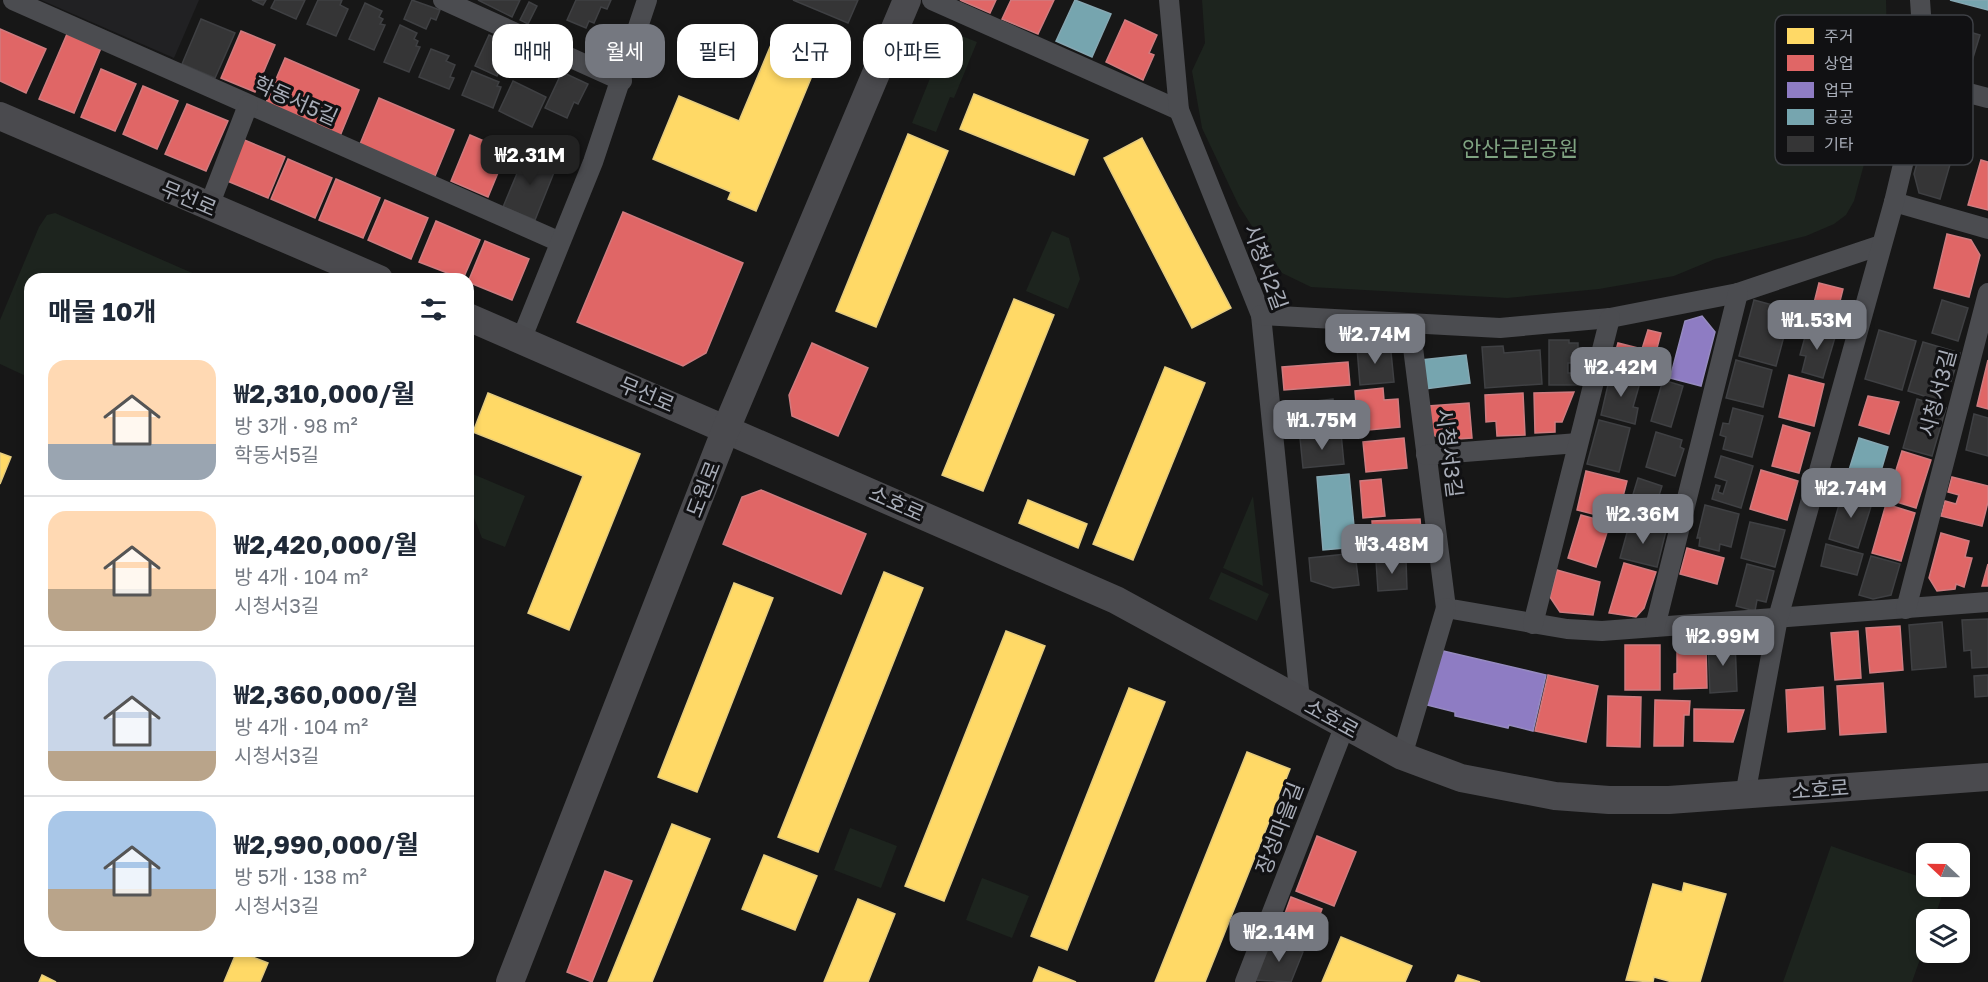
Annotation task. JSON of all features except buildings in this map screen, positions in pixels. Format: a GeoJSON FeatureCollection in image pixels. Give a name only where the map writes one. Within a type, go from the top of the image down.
{"type":"FeatureCollection","features":[{"type":"Feature","properties":{"kind":"street","name":"학동서5길"},"geometry":{"type":"LineString","coordinates":[[13,0],[560,242]]}},
{"type":"Feature","properties":{"kind":"street"},"geometry":{"type":"LineString","coordinates":[[443,0],[622,81]]}},
{"type":"Feature","properties":{"kind":"street"},"geometry":{"type":"LineString","coordinates":[[521,340],[622,81],[646,0]]}},
{"type":"Feature","properties":{"kind":"street","name":"도원로"},"geometry":{"type":"LineString","coordinates":[[510,982],[726,429],[908,0]]}},
{"type":"Feature","properties":{"kind":"street"},"geometry":{"type":"LineString","coordinates":[[932,0],[1179,110]]}},
{"type":"Feature","properties":{"kind":"street","name":"시청서2길"},"geometry":{"type":"LineString","coordinates":[[1169,0],[1179,110],[1261,315],[1300,700]]}},
{"type":"Feature","properties":{"kind":"street"},"geometry":{"type":"LineString","coordinates":[[1920,0],[1921,15]]}},
{"type":"Feature","properties":{"kind":"street"},"geometry":{"type":"LineString","coordinates":[[1973,94],[1988,98]]}},
{"type":"Feature","properties":{"kind":"street"},"geometry":{"type":"LineString","coordinates":[[209,206],[248,105]]}},
{"type":"Feature","properties":{"kind":"street","name":"무선로"},"geometry":{"type":"LineString","coordinates":[[0,116],[365,273]]}},
{"type":"Feature","properties":{"kind":"street"},"geometry":{"type":"LineString","coordinates":[[1745,795],[1779,618],[1903,165]]}},
{"type":"Feature","properties":{"kind":"street"},"geometry":{"type":"LineString","coordinates":[[1894,202],[1988,228]]}},
{"type":"Feature","properties":{"kind":"street"},"geometry":{"type":"LineString","coordinates":[[1261,315],[1500,328],[1610,318],[1738,293],[1881,245]]}},
{"type":"Feature","properties":{"kind":"street"},"geometry":{"type":"LineString","coordinates":[[1655,627],[1738,293]]}},
{"type":"Feature","properties":{"kind":"street","name":"시청서3길"},"geometry":{"type":"LineString","coordinates":[[1906,609],[1988,293]]}},
{"type":"Feature","properties":{"kind":"street"},"geometry":{"type":"LineString","coordinates":[[1533,624],[1610,318]]}},
{"type":"Feature","properties":{"kind":"street","name":"무선로"},"geometry":{"type":"LineString","coordinates":[[474,320],[726,429]]}},
{"type":"Feature","properties":{"kind":"street","name":"시청서3길"},"geometry":{"type":"LineString","coordinates":[[1410,324],[1446,608]]}},
{"type":"Feature","properties":{"kind":"street","name":"소호로"},"geometry":{"type":"LineString","coordinates":[[726,429],[1116,600],[1402,756],[1461,778],[1555,796],[1609,800],[1745,795],[1988,777]]}},
{"type":"Feature","properties":{"kind":"street"},"geometry":{"type":"LineString","coordinates":[[1426,455],[1578,444]]}},
{"type":"Feature","properties":{"kind":"street"},"geometry":{"type":"LineString","coordinates":[[1402,756],[1446,608],[1533,624],[1602,631],[1988,602]]}},
{"type":"Feature","properties":{"kind":"street","name":"장성마을길"},"geometry":{"type":"LineString","coordinates":[[1245,982],[1345,725]]}},
{"type":"Feature","properties":{"kind":"shaded area"},"geometry":{"type":"Polygon","coordinates":[[[41,0],[199,0],[174,58],[41,0]]]}},
{"type":"Feature","properties":{"kind":"green space","name":"안산근린공원"},"geometry":{"type":"Polygon","coordinates":[[[1202,0],[1886,0],[1886,15],[1775,15],[1775,165],[1864,165],[1854,201],[1846,215],[1834,224],[1806,236],[1715,259],[1674,276],[1599,289],[1507,298],[1311,287],[1282,273],[1239,206],[1202,128],[1192,71],[1205,43],[1202,0]]]}},
{"type":"Feature","properties":{"kind":"green space"},"geometry":{"type":"Polygon","coordinates":[[[963,36],[977,42],[963,76],[963,36]]]}},
{"type":"Feature","properties":{"kind":"green space"},"geometry":{"type":"Polygon","coordinates":[[[930,78],[962,78],[954,98],[950,97],[936,132],[912,123],[930,78]]]}},
{"type":"Feature","properties":{"kind":"green space"},"geometry":{"type":"Polygon","coordinates":[[[55,213],[192,273],[24,273],[24,375],[0,364],[0,320],[39,227],[47,215],[55,213]]]}},
{"type":"Feature","properties":{"kind":"green space"},"geometry":{"type":"Polygon","coordinates":[[[1052,231],[1069,238],[1080,279],[1068,309],[1026,291],[1052,231]]]}},
{"type":"Feature","properties":{"kind":"green space"},"geometry":{"type":"Polygon","coordinates":[[[474,475],[525,496],[505,547],[482,538],[474,518],[474,475]]]}},
{"type":"Feature","properties":{"kind":"green space"},"geometry":{"type":"Polygon","coordinates":[[[1253,496],[1263,586],[1223,568],[1253,496]]]}},
{"type":"Feature","properties":{"kind":"green space"},"geometry":{"type":"Polygon","coordinates":[[[1221,572],[1269,594],[1257,621],[1209,599],[1221,572]]]}},
{"type":"Feature","properties":{"kind":"green space"},"geometry":{"type":"Polygon","coordinates":[[[850,828],[897,846],[881,888],[834,870],[850,828]]]}},
{"type":"Feature","properties":{"kind":"green space"},"geometry":{"type":"Polygon","coordinates":[[[1831,846],[1916,876],[1916,897],[1942,897],[1937,909],[1916,909],[1916,963],[1919,963],[1912,982],[1783,982],[1831,846]]]}},
{"type":"Feature","properties":{"kind":"green space"},"geometry":{"type":"Polygon","coordinates":[[[982,878],[1029,896],[1012,938],[966,920],[982,878]]]}}]}
